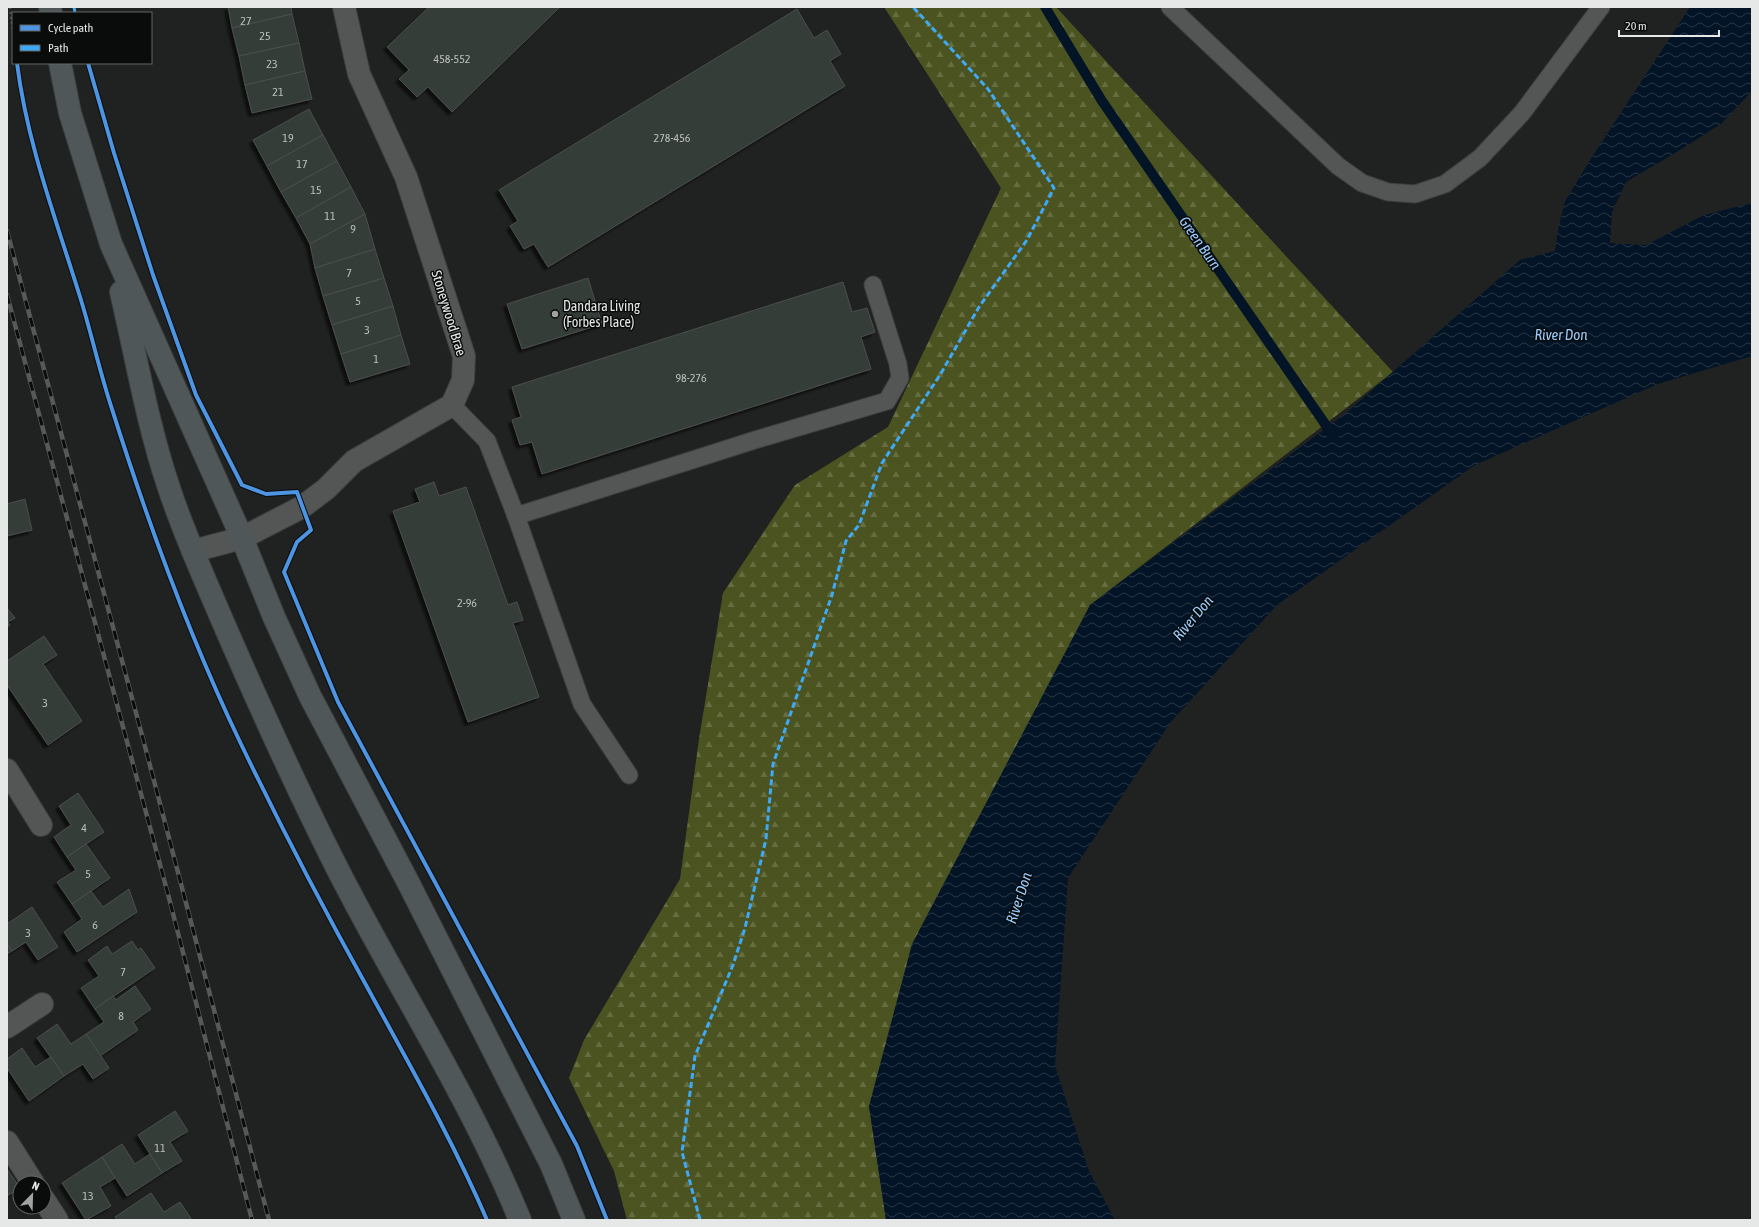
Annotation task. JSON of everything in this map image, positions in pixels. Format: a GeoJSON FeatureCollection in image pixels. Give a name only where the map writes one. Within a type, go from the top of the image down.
{"type":"FeatureCollection","features":[{"type":"Feature","properties":{"kind":"main road"},"geometry":{"type":"LineString","coordinates":[[60,64],[70,113],[111,244],[155,440],[168,486],[193,551],[254,694],[337,868],[458,1088],[505,1183],[520,1220]]}},
{"type":"Feature","properties":{"kind":"main road"},"geometry":{"type":"LineString","coordinates":[[111,244],[242,538],[310,696],[444,952],[551,1164],[574,1220]]}},
{"type":"Feature","properties":{"kind":"street","name":"Stoneywood Brae"},"geometry":{"type":"LineString","coordinates":[[344,7],[359,74],[406,177],[464,356],[463,380],[452,405]]}},
{"type":"Feature","properties":{"kind":"street"},"geometry":{"type":"LineString","coordinates":[[193,551],[242,538],[302,507],[326,489],[354,461],[452,405]]}},
{"type":"Feature","properties":{"kind":"street"},"geometry":{"type":"LineString","coordinates":[[7,770],[42,825]]}},
{"type":"Feature","properties":{"kind":"street"},"geometry":{"type":"LineString","coordinates":[[7,1027],[42,1004]]}},
{"type":"Feature","properties":{"kind":"street"},"geometry":{"type":"LineString","coordinates":[[7,1142],[28,1175]]}},
{"type":"Feature","properties":{"kind":"lane"},"geometry":{"type":"LineString","coordinates":[[1170,7],[1338,166],[1362,183],[1388,192],[1415,194],[1445,184],[1480,158],[1522,113],[1601,7]]}},
{"type":"Feature","properties":{"kind":"lane"},"geometry":{"type":"LineString","coordinates":[[516,516],[754,440],[886,401],[900,378],[898,364],[873,285]]}},
{"type":"Feature","properties":{"kind":"lane"},"geometry":{"type":"LineString","coordinates":[[452,405],[487,441],[516,516],[582,704],[629,775]]}},
{"type":"Feature","properties":{"kind":"path"},"geometry":{"type":"LineString","coordinates":[[10,7],[12,24]]}},
{"type":"Feature","properties":{"kind":"path"},"geometry":{"type":"LineString","coordinates":[[248,487],[266,494]]}},
{"type":"Feature","properties":{"kind":"path"},"geometry":{"type":"LineString","coordinates":[[284,572],[297,542]]}},
{"type":"Feature","properties":{"kind":"path"},"geometry":{"type":"LineString","coordinates":[[562,1118],[577,1146],[585,1166]]}},
{"type":"Feature","properties":{"kind":"path"},"geometry":{"type":"LineString","coordinates":[[601,1206],[607,1220]]}},
{"type":"Feature","properties":{"kind":"green space"},"geometry":{"type":"Polygon","coordinates":[[[884,7],[1056,7],[1393,372],[1090,605],[869,1106],[886,1220],[627,1220],[614,1171],[569,1078],[584,1040],[680,879],[699,739],[723,593],[795,485],[888,427],[1001,188],[884,7]]]}},
{"type":"Feature","properties":{"kind":"water","name":"River Don"},"geometry":{"type":"Polygon","coordinates":[[[1690,7],[1752,7],[1752,91],[1721,124],[1626,182],[1612,212],[1610,243],[1646,245],[1704,215],[1752,203],[1752,356],[1658,384],[1475,465],[1277,605],[1170,723],[1068,878],[1055,1066],[1089,1171],[1115,1220],[886,1220],[869,1106],[912,944],[1090,605],[1346,413],[1520,260],[1555,251],[1565,201],[1690,7]]]}},
{"type":"Feature","properties":{"kind":"building"},"geometry":{"type":"Polygon","coordinates":[[[228,7],[291,7],[292,14],[232,28],[228,7]]]}},
{"type":"Feature","properties":{"kind":"building"},"geometry":{"type":"Polygon","coordinates":[[[429,7],[560,7],[452,112],[428,87],[417,97],[399,79],[409,70],[387,47],[429,7]]]}},
{"type":"Feature","properties":{"kind":"building"},"geometry":{"type":"Polygon","coordinates":[[[797,9],[814,38],[827,30],[841,54],[830,61],[845,86],[548,267],[534,244],[524,249],[510,226],[518,221],[499,190],[797,9]]]}},
{"type":"Feature","properties":{"kind":"building"},"geometry":{"type":"Polygon","coordinates":[[[292,14],[299,43],[239,56],[232,28],[292,14]]]}},
{"type":"Feature","properties":{"kind":"building"},"geometry":{"type":"Polygon","coordinates":[[[299,43],[305,71],[245,85],[239,56],[299,43]]]}},
{"type":"Feature","properties":{"kind":"building"},"geometry":{"type":"Polygon","coordinates":[[[305,71],[312,99],[252,113],[245,85],[305,71]]]}},
{"type":"Feature","properties":{"kind":"building"},"geometry":{"type":"Polygon","coordinates":[[[309,109],[323,135],[267,166],[253,140],[309,109]]]}},
{"type":"Feature","properties":{"kind":"building"},"geometry":{"type":"Polygon","coordinates":[[[323,135],[337,161],[281,192],[267,166],[323,135]]]}},
{"type":"Feature","properties":{"kind":"building"},"geometry":{"type":"Polygon","coordinates":[[[337,161],[351,187],[296,218],[281,192],[337,161]]]}},
{"type":"Feature","properties":{"kind":"building"},"geometry":{"type":"Polygon","coordinates":[[[351,187],[365,214],[310,244],[296,218],[351,187]]]}},
{"type":"Feature","properties":{"kind":"building"},"geometry":{"type":"Polygon","coordinates":[[[365,214],[375,249],[315,268],[310,244],[365,214]]]}},
{"type":"Feature","properties":{"kind":"building"},"geometry":{"type":"Polygon","coordinates":[[[375,249],[384,278],[323,296],[315,268],[375,249]]]}},
{"type":"Feature","properties":{"kind":"building"},"geometry":{"type":"Polygon","coordinates":[[[384,278],[393,306],[332,325],[323,296],[384,278]]]}},
{"type":"Feature","properties":{"kind":"building","name":"Dandara Living (Forbes Place)"},"geometry":{"type":"Polygon","coordinates":[[[588,278],[602,324],[522,349],[507,304],[588,278]]]}},
{"type":"Feature","properties":{"kind":"building"},"geometry":{"type":"Polygon","coordinates":[[[843,282],[852,312],[867,308],[875,332],[861,337],[871,369],[542,474],[532,442],[520,445],[512,420],[521,417],[512,387],[843,282]]]}},
{"type":"Feature","properties":{"kind":"building"},"geometry":{"type":"Polygon","coordinates":[[[393,306],[401,335],[341,354],[332,325],[393,306]]]}},
{"type":"Feature","properties":{"kind":"building"},"geometry":{"type":"Polygon","coordinates":[[[401,335],[410,364],[350,382],[341,354],[401,335]]]}},
{"type":"Feature","properties":{"kind":"building"},"geometry":{"type":"Polygon","coordinates":[[[434,482],[439,496],[466,487],[508,605],[517,602],[523,620],[513,623],[539,697],[468,722],[393,511],[420,502],[415,489],[434,482]]]}},
{"type":"Feature","properties":{"kind":"building"},"geometry":{"type":"Polygon","coordinates":[[[25,499],[32,530],[7,536],[7,504],[25,499]]]}},
{"type":"Feature","properties":{"kind":"building"},"geometry":{"type":"Polygon","coordinates":[[[7,608],[15,618],[8,622],[10,625],[7,627],[7,608]]]}},
{"type":"Feature","properties":{"kind":"building"},"geometry":{"type":"Polygon","coordinates":[[[44,636],[57,655],[43,664],[82,721],[48,745],[7,685],[7,661],[44,636]]]}},
{"type":"Feature","properties":{"kind":"building"},"geometry":{"type":"Polygon","coordinates":[[[78,793],[104,832],[67,857],[54,837],[71,825],[59,806],[78,793]]]}},
{"type":"Feature","properties":{"kind":"building"},"geometry":{"type":"Polygon","coordinates":[[[86,844],[110,878],[72,904],[57,882],[76,870],[67,857],[86,844]]]}},
{"type":"Feature","properties":{"kind":"building"},"geometry":{"type":"Polygon","coordinates":[[[129,889],[137,912],[77,952],[64,932],[82,919],[72,904],[91,891],[103,907],[129,889]]]}},
{"type":"Feature","properties":{"kind":"building"},"geometry":{"type":"Polygon","coordinates":[[[32,907],[58,947],[38,960],[26,942],[12,951],[7,944],[7,924],[32,907]]]}},
{"type":"Feature","properties":{"kind":"building"},"geometry":{"type":"Polygon","coordinates":[[[132,941],[138,950],[141,948],[155,968],[95,1009],[81,988],[99,976],[88,960],[107,946],[112,954],[132,941]]]}},
{"type":"Feature","properties":{"kind":"building"},"geometry":{"type":"Polygon","coordinates":[[[7,944],[12,951],[7,954],[7,944]]]}},
{"type":"Feature","properties":{"kind":"building"},"geometry":{"type":"Polygon","coordinates":[[[135,986],[151,1009],[133,1022],[138,1030],[100,1056],[86,1034],[104,1022],[95,1009],[113,996],[116,1000],[135,986]]]}},
{"type":"Feature","properties":{"kind":"building"},"geometry":{"type":"Polygon","coordinates":[[[57,1024],[71,1044],[86,1034],[109,1068],[93,1079],[83,1064],[64,1076],[37,1038],[57,1024]]]}},
{"type":"Feature","properties":{"kind":"building"},"geometry":{"type":"Polygon","coordinates":[[[22,1048],[35,1067],[51,1057],[64,1076],[29,1101],[7,1068],[7,1059],[22,1048]]]}},
{"type":"Feature","properties":{"kind":"building"},"geometry":{"type":"Polygon","coordinates":[[[175,1111],[188,1131],[170,1142],[182,1161],[162,1173],[138,1135],[175,1111]]]}},
{"type":"Feature","properties":{"kind":"building"},"geometry":{"type":"Polygon","coordinates":[[[122,1144],[135,1164],[150,1154],[162,1173],[127,1196],[102,1157],[122,1144]]]}},
{"type":"Feature","properties":{"kind":"building"},"geometry":{"type":"Polygon","coordinates":[[[102,1157],[115,1178],[100,1187],[111,1206],[86,1220],[62,1183],[102,1157]]]}},
{"type":"Feature","properties":{"kind":"building"},"geometry":{"type":"Polygon","coordinates":[[[7,1169],[12,1176],[12,1193],[7,1196],[7,1169]]]}},
{"type":"Feature","properties":{"kind":"building"},"geometry":{"type":"Polygon","coordinates":[[[151,1193],[164,1212],[180,1202],[192,1220],[117,1220],[115,1217],[151,1193]]]}},
{"type":"Feature","properties":{"kind":"waterway","name":"Green Burn"},"geometry":{"type":"LineString","coordinates":[[1045,7],[1102,101],[1334,437]]}},
{"type":"Feature","properties":{"kind":"railway"},"geometry":{"type":"LineString","coordinates":[[7,231],[147,754],[269,1220]]}},
{"type":"Feature","properties":{"kind":"railway"},"geometry":{"type":"LineString","coordinates":[[7,295],[169,898],[252,1220]]}},
{"type":"Feature","properties":{"kind":"marked path"},"geometry":{"type":"LineString","coordinates":[[74,7],[75,12]]}},
{"type":"Feature","properties":{"kind":"marked path"},"geometry":{"type":"LineString","coordinates":[[700,1220],[682,1152],[695,1056],[733,965],[745,928],[766,839],[773,764],[832,595],[846,541],[859,525],[882,463],[940,375],[979,307],[1027,240],[1054,188],[988,89],[913,7]]}},
{"type":"Feature","properties":{"kind":"cycle path"},"geometry":{"type":"LineString","coordinates":[[17,64],[35,153],[81,300],[108,395],[155,537],[187,621],[222,703],[271,805],[333,925],[414,1072],[459,1159],[487,1220]]}},
{"type":"Feature","properties":{"kind":"cycle path"},"geometry":{"type":"LineString","coordinates":[[88,64],[114,153],[153,275],[196,395],[242,485],[266,494],[297,492],[311,530],[297,542],[284,572],[338,702],[577,1146],[607,1220]]}},
{"type":"Feature","properties":{"kind":"place","name":"Dandara Living (Forbes Place)"},"geometry":{"type":"Point","coordinates":[555,314]}}]}
